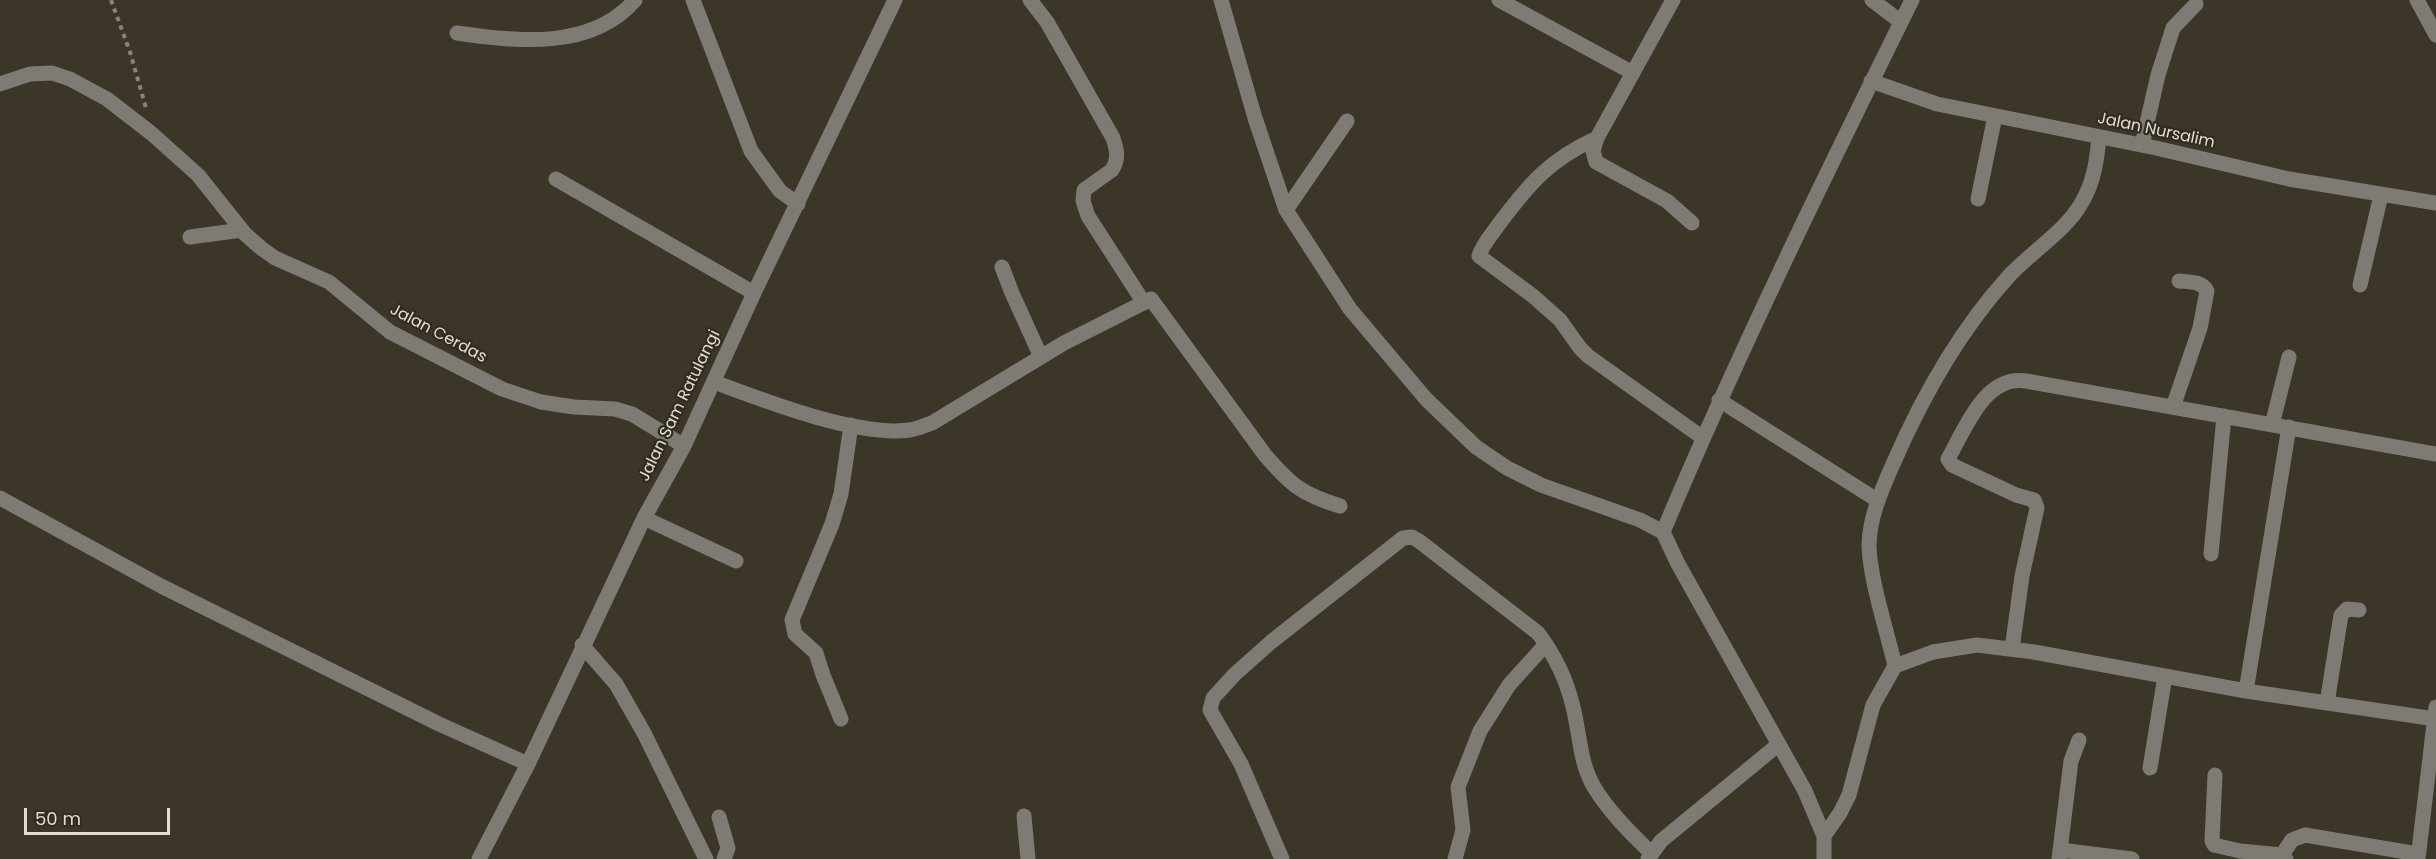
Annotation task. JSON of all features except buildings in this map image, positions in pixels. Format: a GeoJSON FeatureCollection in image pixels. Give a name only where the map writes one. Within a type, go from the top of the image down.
{"type":"FeatureCollection","features":[{"type":"Feature","properties":{"kind":"street"},"geometry":{"type":"LineString","coordinates":[[458,33],[497,39],[544,41],[581,33],[612,21],[635,0]]}},
{"type":"Feature","properties":{"kind":"street"},"geometry":{"type":"LineString","coordinates":[[693,0],[751,151],[780,191],[798,204]]}},
{"type":"Feature","properties":{"kind":"street","name":"Jalan Sam Ratulangi"},"geometry":{"type":"LineString","coordinates":[[479,859],[528,764],[582,645],[644,518],[684,446],[754,293],[896,0]]}},
{"type":"Feature","properties":{"kind":"street"},"geometry":{"type":"LineString","coordinates":[[1030,0],[1047,22],[1113,138],[1117,155],[1115,165],[1112,170],[1084,190],[1083,201],[1088,216],[1144,303]]}},
{"type":"Feature","properties":{"kind":"street"},"geometry":{"type":"LineString","coordinates":[[1221,0],[1254,118],[1286,210],[1350,309],[1426,399],[1476,447],[1507,468],[1542,485],[1640,520],[1663,532],[1677,562],[1805,791],[1824,836],[1824,859]]}},
{"type":"Feature","properties":{"kind":"street"},"geometry":{"type":"LineString","coordinates":[[1673,0],[1597,138],[1593,151],[1596,162],[1666,201],[1692,223]]}},
{"type":"Feature","properties":{"kind":"street"},"geometry":{"type":"LineString","coordinates":[[1872,0],[1901,22]]}},
{"type":"Feature","properties":{"kind":"street"},"geometry":{"type":"LineString","coordinates":[[1663,532],[1719,400],[1912,0]]}},
{"type":"Feature","properties":{"kind":"street"},"geometry":{"type":"LineString","coordinates":[[2417,0],[2436,35]]}},
{"type":"Feature","properties":{"kind":"street"},"geometry":{"type":"LineString","coordinates":[[1508,2],[1633,73]]}},
{"type":"Feature","properties":{"kind":"street"},"geometry":{"type":"LineString","coordinates":[[2142,145],[2158,75],[2173,28],[2196,4]]}},
{"type":"Feature","properties":{"kind":"street","name":"Jalan Cerdas"},"geometry":{"type":"LineString","coordinates":[[0,84],[30,74],[51,73],[70,79],[107,99],[151,133],[198,175],[242,230],[261,248],[275,258],[329,282],[390,332],[502,389],[541,402],[574,407],[615,409],[632,414],[684,446]]}},
{"type":"Feature","properties":{"kind":"street","name":"Jalan Nursalim"},"geometry":{"type":"LineString","coordinates":[[1871,81],[1937,104],[2142,145],[2289,179],[2436,202]]}},
{"type":"Feature","properties":{"kind":"street"},"geometry":{"type":"LineString","coordinates":[[1978,199],[1995,116]]}},
{"type":"Feature","properties":{"kind":"street"},"geometry":{"type":"LineString","coordinates":[[1286,210],[1347,121]]}},
{"type":"Feature","properties":{"kind":"street"},"geometry":{"type":"LineString","coordinates":[[1895,666],[1869,545],[1877,500],[1911,422],[1962,333],[2010,276],[2069,219],[2082,203],[2096,166],[2100,137]]}},
{"type":"Feature","properties":{"kind":"street"},"geometry":{"type":"LineString","coordinates":[[1597,138],[1571,149],[1533,181],[1496,229],[1479,256],[1533,296],[1560,320],[1588,356],[1703,438]]}},
{"type":"Feature","properties":{"kind":"street"},"geometry":{"type":"LineString","coordinates":[[556,179],[754,293]]}},
{"type":"Feature","properties":{"kind":"street"},"geometry":{"type":"LineString","coordinates":[[2360,285],[2381,195]]}},
{"type":"Feature","properties":{"kind":"street"},"geometry":{"type":"LineString","coordinates":[[190,237],[242,230]]}},
{"type":"Feature","properties":{"kind":"street"},"geometry":{"type":"LineString","coordinates":[[1002,267],[1011,293],[1052,350]]}},
{"type":"Feature","properties":{"kind":"street"},"geometry":{"type":"LineString","coordinates":[[2173,407],[2200,328],[2207,291],[2204,286],[2179,281]]}},
{"type":"Feature","properties":{"kind":"street"},"geometry":{"type":"LineString","coordinates":[[714,382],[762,400],[851,425],[882,430],[912,430],[932,423],[1052,350],[1151,300],[1265,455],[1285,478],[1310,495],[1340,506]]}},
{"type":"Feature","properties":{"kind":"street"},"geometry":{"type":"LineString","coordinates":[[2272,425],[2289,357]]}},
{"type":"Feature","properties":{"kind":"street"},"geometry":{"type":"LineString","coordinates":[[2012,649],[2022,576],[2037,508],[2034,500],[2016,495],[1949,462],[1948,459],[1981,404],[1994,389],[2004,382],[2018,380],[2436,454]]}},
{"type":"Feature","properties":{"kind":"street"},"geometry":{"type":"LineString","coordinates":[[1719,400],[1877,500]]}},
{"type":"Feature","properties":{"kind":"street"},"geometry":{"type":"LineString","coordinates":[[2211,554],[2224,416]]}},
{"type":"Feature","properties":{"kind":"street"},"geometry":{"type":"LineString","coordinates":[[841,719],[816,653],[795,634],[792,620],[832,524],[841,494],[851,425]]}},
{"type":"Feature","properties":{"kind":"street"},"geometry":{"type":"LineString","coordinates":[[2246,691],[2289,427]]}},
{"type":"Feature","properties":{"kind":"street"},"geometry":{"type":"LineString","coordinates":[[0,498],[183,597],[429,719],[528,764]]}},
{"type":"Feature","properties":{"kind":"street"},"geometry":{"type":"LineString","coordinates":[[644,518],[736,561]]}},
{"type":"Feature","properties":{"kind":"street"},"geometry":{"type":"LineString","coordinates":[[1282,859],[1241,764],[1210,708],[1213,698],[1271,642],[1403,538],[1410,536],[1419,540],[1528,624],[1546,644],[1573,704],[1581,750],[1594,787],[1649,856],[1661,841],[1779,744]]}},
{"type":"Feature","properties":{"kind":"street"},"geometry":{"type":"LineString","coordinates":[[2327,703],[2341,615],[2347,609],[2358,610]]}},
{"type":"Feature","properties":{"kind":"street"},"geometry":{"type":"LineString","coordinates":[[1455,859],[1462,830],[1458,787],[1480,731],[1509,685],[1546,644]]}},
{"type":"Feature","properties":{"kind":"street"},"geometry":{"type":"LineString","coordinates":[[582,645],[616,684],[644,733],[706,859]]}},
{"type":"Feature","properties":{"kind":"street"},"geometry":{"type":"LineString","coordinates":[[1824,836],[1849,795],[1873,705],[1895,666],[1933,652],[1977,645],[2012,649],[2246,691],[2435,715],[2418,857],[2305,835],[2292,840],[2284,857],[2214,845],[2212,838],[2215,775]]}},
{"type":"Feature","properties":{"kind":"street"},"geometry":{"type":"LineString","coordinates":[[2150,768],[2165,676]]}},
{"type":"Feature","properties":{"kind":"street"},"geometry":{"type":"LineString","coordinates":[[2079,740],[2071,761],[2059,854],[2132,859]]}},
{"type":"Feature","properties":{"kind":"street"},"geometry":{"type":"LineString","coordinates":[[1024,816],[1028,859]]}},
{"type":"Feature","properties":{"kind":"street"},"geometry":{"type":"LineString","coordinates":[[719,817],[728,848],[724,859]]}},
{"type":"Feature","properties":{"kind":"path"},"geometry":{"type":"LineString","coordinates":[[111,0],[130,52],[151,133]]}}]}
